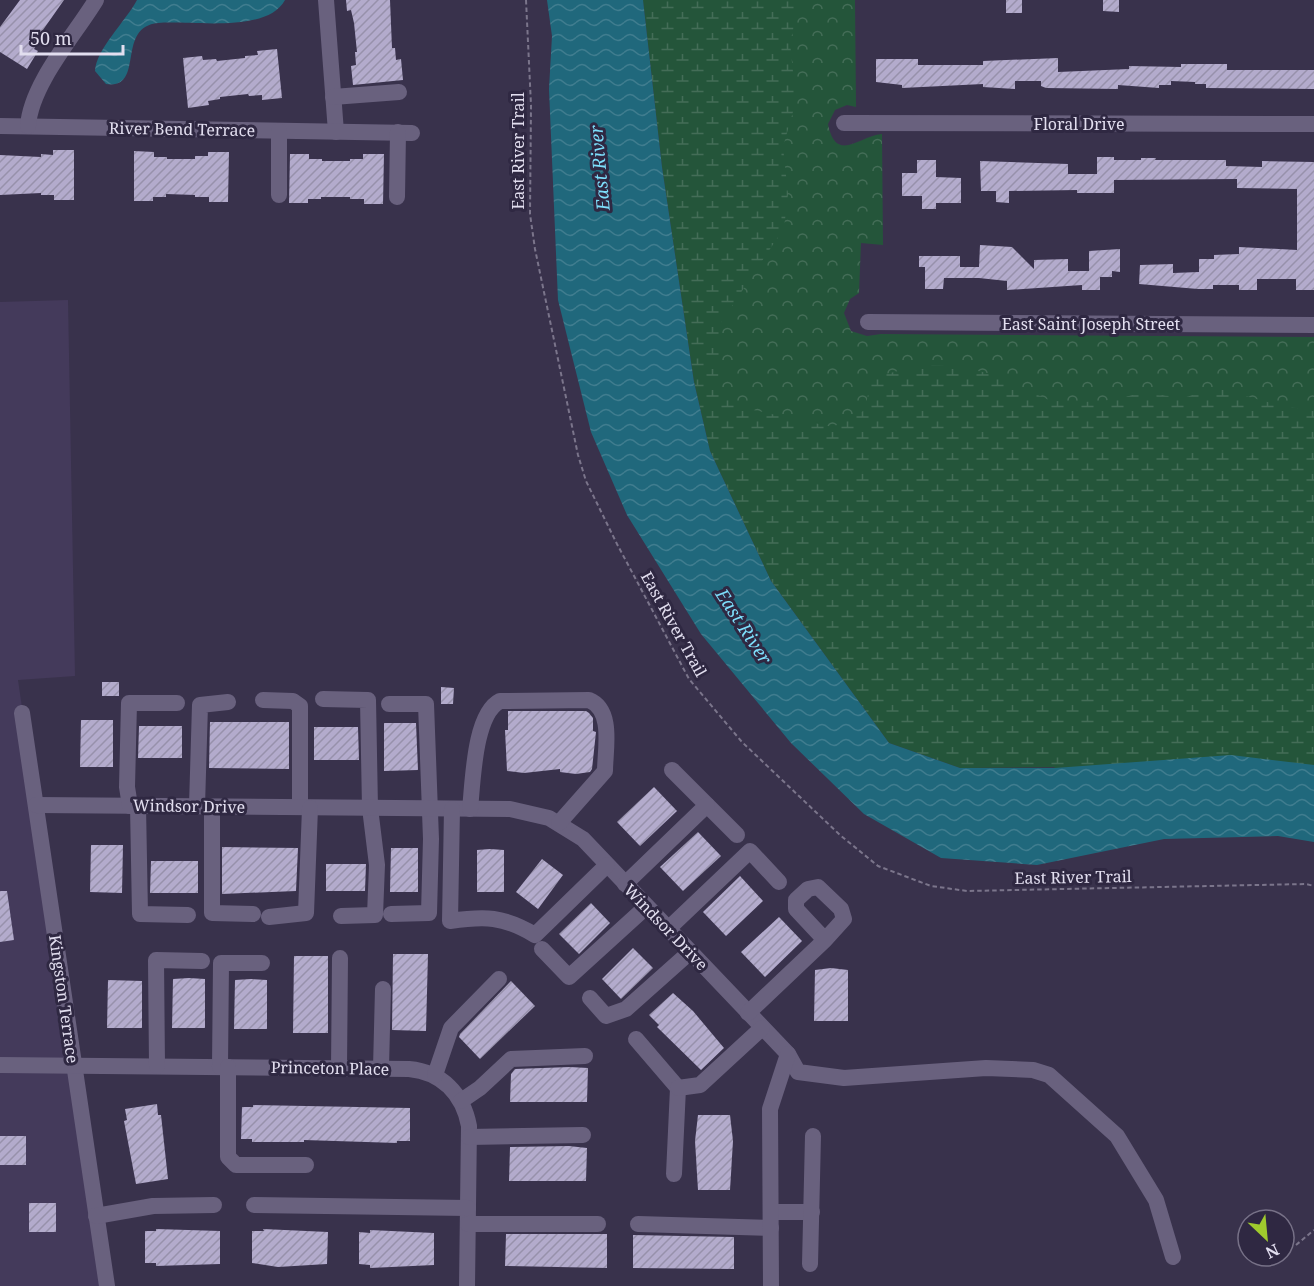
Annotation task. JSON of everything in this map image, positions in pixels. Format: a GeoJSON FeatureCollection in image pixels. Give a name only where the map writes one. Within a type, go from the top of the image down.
{"type":"FeatureCollection","features":[{"type":"Feature","properties":{"kind":"street"},"geometry":{"type":"LineString","coordinates":[[28,126],[29,108],[39,89],[96,0]]}},
{"type":"Feature","properties":{"kind":"street"},"geometry":{"type":"LineString","coordinates":[[326,0],[336,132]]}},
{"type":"Feature","properties":{"kind":"street"},"geometry":{"type":"LineString","coordinates":[[333,97],[399,92]]}},
{"type":"Feature","properties":{"kind":"street","name":"Floral Drive"},"geometry":{"type":"LineString","coordinates":[[844,123],[1314,124]]}},
{"type":"Feature","properties":{"kind":"street","name":"River Bend Terrace"},"geometry":{"type":"LineString","coordinates":[[0,126],[405,133],[397,197]]}},
{"type":"Feature","properties":{"kind":"street"},"geometry":{"type":"LineString","coordinates":[[279,130],[279,195]]}},
{"type":"Feature","properties":{"kind":"street","name":"East Saint Joseph Street"},"geometry":{"type":"LineString","coordinates":[[868,322],[1314,325]]}},
{"type":"Feature","properties":{"kind":"street"},"geometry":{"type":"LineString","coordinates":[[323,699],[369,700],[370,808],[376,865],[375,915],[341,916]]}},
{"type":"Feature","properties":{"kind":"street"},"geometry":{"type":"LineString","coordinates":[[228,702],[200,705],[204,806],[212,913],[261,915],[306,913],[305,808],[300,706],[294,701],[262,700]]}},
{"type":"Feature","properties":{"kind":"street"},"geometry":{"type":"LineString","coordinates":[[470,809],[481,727],[491,705],[500,701],[589,700],[600,707],[605,719],[605,771],[559,823]]}},
{"type":"Feature","properties":{"kind":"street"},"geometry":{"type":"LineString","coordinates":[[177,703],[129,703],[127,786],[134,806],[140,914],[188,915]]}},
{"type":"Feature","properties":{"kind":"street"},"geometry":{"type":"LineString","coordinates":[[389,704],[426,704],[431,839],[429,913],[392,914]]}},
{"type":"Feature","properties":{"kind":"street","name":"Kingston Terrace"},"geometry":{"type":"LineString","coordinates":[[22,713],[106,1286]]}},
{"type":"Feature","properties":{"kind":"street"},"geometry":{"type":"LineString","coordinates":[[672,770],[737,835]]}},
{"type":"Feature","properties":{"kind":"street","name":"Windsor Drive"},"geometry":{"type":"LineString","coordinates":[[36,805],[470,809],[530,812],[559,823],[582,839],[607,865],[788,1054],[798,1072],[823,1076],[855,1077],[986,1068],[1033,1070],[1049,1075],[1117,1136],[1128,1151],[1156,1200],[1173,1257]]}},
{"type":"Feature","properties":{"kind":"street"},"geometry":{"type":"LineString","coordinates":[[625,884],[707,805]]}},
{"type":"Feature","properties":{"kind":"street"},"geometry":{"type":"LineString","coordinates":[[452,809],[450,921],[481,916],[512,922],[535,935],[607,865]]}},
{"type":"Feature","properties":{"kind":"street"},"geometry":{"type":"LineString","coordinates":[[668,929],[750,851],[779,882]]}},
{"type":"Feature","properties":{"kind":"street"},"geometry":{"type":"LineString","coordinates":[[542,949],[569,977],[646,907]]}},
{"type":"Feature","properties":{"kind":"street"},"geometry":{"type":"LineString","coordinates":[[748,1013],[825,940]]}},
{"type":"Feature","properties":{"kind":"street"},"geometry":{"type":"LineString","coordinates":[[590,998],[606,1016],[626,1009],[690,952]]}},
{"type":"Feature","properties":{"kind":"street"},"geometry":{"type":"LineString","coordinates":[[339,1068],[340,958]]}},
{"type":"Feature","properties":{"kind":"street"},"geometry":{"type":"LineString","coordinates":[[157,1066],[156,960],[202,961]]}},
{"type":"Feature","properties":{"kind":"street"},"geometry":{"type":"LineString","coordinates":[[262,963],[221,963],[228,1157],[236,1165],[306,1165]]}},
{"type":"Feature","properties":{"kind":"street"},"geometry":{"type":"LineString","coordinates":[[467,1286],[469,1137],[466,1113],[454,1090],[435,1075],[451,1028],[499,979]]}},
{"type":"Feature","properties":{"kind":"street"},"geometry":{"type":"LineString","coordinates":[[381,1068],[383,989]]}},
{"type":"Feature","properties":{"kind":"street"},"geometry":{"type":"LineString","coordinates":[[678,1088],[700,1085],[762,1028]]}},
{"type":"Feature","properties":{"kind":"street"},"geometry":{"type":"LineString","coordinates":[[636,1039],[678,1088],[674,1174]]}},
{"type":"Feature","properties":{"kind":"street"},"geometry":{"type":"LineString","coordinates":[[771,1286],[770,1109],[788,1054]]}},
{"type":"Feature","properties":{"kind":"street"},"geometry":{"type":"LineString","coordinates":[[461,1101],[480,1088],[511,1059],[585,1056]]}},
{"type":"Feature","properties":{"kind":"street","name":"Princeton Place"},"geometry":{"type":"LineString","coordinates":[[0,1065],[381,1068],[419,1070],[435,1075]]}},
{"type":"Feature","properties":{"kind":"street"},"geometry":{"type":"LineString","coordinates":[[469,1137],[583,1135]]}},
{"type":"Feature","properties":{"kind":"street"},"geometry":{"type":"LineString","coordinates":[[810,1264],[813,1136]]}},
{"type":"Feature","properties":{"kind":"street"},"geometry":{"type":"LineString","coordinates":[[96,1216],[153,1206],[214,1204]]}},
{"type":"Feature","properties":{"kind":"street"},"geometry":{"type":"LineString","coordinates":[[254,1205],[598,1224]]}},
{"type":"Feature","properties":{"kind":"street"},"geometry":{"type":"LineString","coordinates":[[638,1224],[771,1220],[812,1212]]}},
{"type":"Feature","properties":{"kind":"path","name":"East River Trail"},"geometry":{"type":"LineString","coordinates":[[526,0],[531,105],[530,214],[553,342],[578,455],[586,481],[617,544],[689,679],[742,742],[861,853],[878,866],[922,884],[968,891],[1306,884],[1314,886]]}},
{"type":"Feature","properties":{"kind":"path"},"geometry":{"type":"LineString","coordinates":[[1296,1245],[1314,1230]]}},
{"type":"Feature","properties":{"kind":"shaded area"},"geometry":{"type":"Polygon","coordinates":[[[68,300],[75,676],[18,680],[106,1286],[0,1286],[0,302],[68,300]]]}},
{"type":"Feature","properties":{"kind":"green space"},"geometry":{"type":"Polygon","coordinates":[[[643,0],[855,0],[856,107],[847,105],[835,110],[828,124],[837,143],[843,145],[882,134],[883,245],[861,243],[859,293],[850,299],[844,313],[851,331],[867,336],[881,334],[1314,337],[1314,765],[1055,768],[710,451],[643,0]]]}},
{"type":"Feature","properties":{"kind":"green space"},"geometry":{"type":"Polygon","coordinates":[[[643,0],[800,0],[790,43],[796,101],[783,147],[788,194],[784,228],[720,324],[718,387],[739,407],[833,427],[865,410],[871,378],[921,365],[955,366],[992,374],[1051,401],[1098,402],[1139,394],[1186,397],[1220,389],[1278,405],[1314,411],[1314,765],[960,768],[889,743],[771,581],[710,451],[694,382],[662,167],[643,0]]]}},
{"type":"Feature","properties":{"kind":"water"},"geometry":{"type":"Polygon","coordinates":[[[137,0],[285,0],[276,11],[262,18],[227,23],[158,23],[145,27],[137,35],[125,78],[118,83],[106,84],[95,71],[97,62],[106,44],[137,0]]]}},
{"type":"Feature","properties":{"kind":"water","name":"East River"},"geometry":{"type":"Polygon","coordinates":[[[547,0],[643,0],[662,167],[694,382],[710,451],[771,581],[889,743],[960,768],[1055,768],[1231,755],[1314,765],[1314,842],[1278,836],[1164,839],[1037,865],[941,858],[864,814],[791,743],[701,634],[627,515],[591,432],[558,300],[549,89],[552,36],[547,0]]]}},
{"type":"Feature","properties":{"kind":"building"},"geometry":{"type":"Polygon","coordinates":[[[20,0],[64,0],[38,37],[41,38],[34,49],[38,51],[27,69],[0,52],[0,27],[20,0]]]}},
{"type":"Feature","properties":{"kind":"building"},"geometry":{"type":"Polygon","coordinates":[[[346,0],[390,0],[392,48],[395,48],[396,60],[401,59],[403,80],[353,85],[351,66],[356,65],[355,52],[357,52],[354,23],[351,10],[347,11],[346,0]]]}},
{"type":"Feature","properties":{"kind":"building"},"geometry":{"type":"Polygon","coordinates":[[[1006,0],[1022,0],[1022,13],[1006,13],[1006,0]]]}},
{"type":"Feature","properties":{"kind":"building"},"geometry":{"type":"Polygon","coordinates":[[[1103,0],[1119,0],[1119,12],[1103,11],[1103,0]]]}},
{"type":"Feature","properties":{"kind":"building"},"geometry":{"type":"Polygon","coordinates":[[[277,49],[282,98],[262,100],[262,95],[249,96],[248,94],[220,97],[220,99],[208,101],[209,105],[188,108],[183,58],[202,56],[203,60],[216,59],[217,61],[245,58],[245,56],[258,55],[257,51],[277,49]]]}},
{"type":"Feature","properties":{"kind":"building"},"geometry":{"type":"Polygon","coordinates":[[[1058,58],[1058,72],[1129,69],[1129,66],[1181,67],[1181,64],[1227,64],[1227,70],[1314,70],[1314,89],[1206,88],[1206,84],[1171,81],[1171,85],[1159,85],[1159,88],[1118,85],[1118,89],[1046,88],[1041,86],[1041,81],[1015,81],[1015,89],[983,87],[983,84],[902,88],[902,85],[876,82],[876,59],[918,59],[918,65],[983,65],[983,61],[1058,58]]]}},
{"type":"Feature","properties":{"kind":"building"},"geometry":{"type":"Polygon","coordinates":[[[53,150],[74,150],[74,200],[54,200],[54,195],[41,195],[41,193],[0,195],[0,155],[41,157],[41,154],[53,155],[53,150]]]}},
{"type":"Feature","properties":{"kind":"building"},"geometry":{"type":"Polygon","coordinates":[[[134,151],[154,152],[154,157],[167,157],[167,159],[195,159],[195,156],[208,156],[208,152],[229,152],[228,202],[209,202],[209,197],[195,197],[195,195],[166,194],[166,197],[153,197],[153,201],[134,201],[134,151]]]}},
{"type":"Feature","properties":{"kind":"building"},"geometry":{"type":"Polygon","coordinates":[[[290,154],[309,154],[309,159],[322,159],[322,161],[350,161],[350,159],[363,159],[363,154],[384,154],[383,204],[364,204],[364,199],[350,199],[350,197],[321,197],[321,199],[308,199],[308,203],[289,203],[290,154]]]}},
{"type":"Feature","properties":{"kind":"building"},"geometry":{"type":"Polygon","coordinates":[[[1097,157],[1114,157],[1114,160],[1156,158],[1155,160],[1226,160],[1226,166],[1262,167],[1262,161],[1314,162],[1314,290],[1296,290],[1296,279],[1257,279],[1257,290],[1239,290],[1239,285],[1213,285],[1213,289],[1198,289],[1139,284],[1140,265],[1173,264],[1173,273],[1199,272],[1199,259],[1214,259],[1214,255],[1239,254],[1239,247],[1297,250],[1297,189],[1237,188],[1237,179],[1114,180],[1114,193],[1077,193],[1077,190],[1009,191],[1009,203],[996,202],[996,191],[981,191],[980,161],[1068,164],[1068,174],[1097,174],[1097,157]]]}},
{"type":"Feature","properties":{"kind":"building"},"geometry":{"type":"Polygon","coordinates":[[[917,160],[936,160],[936,177],[961,178],[961,203],[936,203],[936,209],[922,209],[922,196],[902,196],[902,173],[917,173],[917,160]]]}},
{"type":"Feature","properties":{"kind":"building"},"geometry":{"type":"Polygon","coordinates":[[[980,245],[1012,247],[1034,269],[1034,260],[1068,259],[1068,271],[1089,271],[1089,251],[1120,249],[1120,272],[1112,271],[1112,277],[1100,277],[1100,290],[1082,290],[1082,285],[1007,290],[1007,281],[979,278],[944,278],[943,289],[925,289],[925,267],[919,267],[919,256],[960,256],[960,267],[979,267],[980,245]]]}},
{"type":"Feature","properties":{"kind":"building"},"geometry":{"type":"Polygon","coordinates":[[[102,682],[119,682],[119,696],[102,696],[102,682]]]}},
{"type":"Feature","properties":{"kind":"building"},"geometry":{"type":"Polygon","coordinates":[[[441,687],[454,688],[453,704],[441,704],[441,687]]]}},
{"type":"Feature","properties":{"kind":"building"},"geometry":{"type":"Polygon","coordinates":[[[508,711],[586,711],[589,713],[593,718],[593,731],[596,732],[590,772],[576,774],[560,772],[560,769],[524,773],[507,771],[505,730],[508,730],[508,711]]]}},
{"type":"Feature","properties":{"kind":"building"},"geometry":{"type":"Polygon","coordinates":[[[81,720],[113,720],[113,767],[80,767],[81,720]]]}},
{"type":"Feature","properties":{"kind":"building"},"geometry":{"type":"Polygon","coordinates":[[[210,722],[289,722],[289,769],[209,768],[210,722]]]}},
{"type":"Feature","properties":{"kind":"building"},"geometry":{"type":"Polygon","coordinates":[[[384,723],[416,723],[418,770],[384,771],[384,723]]]}},
{"type":"Feature","properties":{"kind":"building"},"geometry":{"type":"Polygon","coordinates":[[[139,726],[182,726],[182,758],[138,758],[139,726]]]}},
{"type":"Feature","properties":{"kind":"building"},"geometry":{"type":"Polygon","coordinates":[[[314,727],[358,727],[359,760],[314,760],[314,727]]]}},
{"type":"Feature","properties":{"kind":"building"},"geometry":{"type":"Polygon","coordinates":[[[654,787],[677,811],[640,846],[617,822],[654,787]]]}},
{"type":"Feature","properties":{"kind":"building"},"geometry":{"type":"Polygon","coordinates":[[[698,832],[721,856],[683,891],[660,867],[698,832]]]}},
{"type":"Feature","properties":{"kind":"building"},"geometry":{"type":"Polygon","coordinates":[[[91,845],[123,845],[122,893],[90,892],[91,845]]]}},
{"type":"Feature","properties":{"kind":"building"},"geometry":{"type":"Polygon","coordinates":[[[222,847],[298,848],[296,891],[222,894],[222,847]]]}},
{"type":"Feature","properties":{"kind":"building"},"geometry":{"type":"Polygon","coordinates":[[[391,848],[418,848],[418,892],[390,892],[391,848]]]}},
{"type":"Feature","properties":{"kind":"building"},"geometry":{"type":"Polygon","coordinates":[[[477,850],[504,850],[504,892],[477,892],[477,850]]]}},
{"type":"Feature","properties":{"kind":"building"},"geometry":{"type":"Polygon","coordinates":[[[542,859],[563,875],[538,909],[516,892],[542,859]]]}},
{"type":"Feature","properties":{"kind":"building"},"geometry":{"type":"Polygon","coordinates":[[[151,861],[198,861],[198,893],[150,893],[151,861]]]}},
{"type":"Feature","properties":{"kind":"building"},"geometry":{"type":"Polygon","coordinates":[[[326,864],[366,864],[365,891],[326,891],[326,864]]]}},
{"type":"Feature","properties":{"kind":"building"},"geometry":{"type":"Polygon","coordinates":[[[740,876],[763,901],[726,936],[703,912],[740,876]]]}},
{"type":"Feature","properties":{"kind":"building"},"geometry":{"type":"Polygon","coordinates":[[[0,891],[7,891],[14,940],[0,942],[0,891]]]}},
{"type":"Feature","properties":{"kind":"building"},"geometry":{"type":"Polygon","coordinates":[[[591,903],[610,923],[579,954],[559,934],[591,903]]]}},
{"type":"Feature","properties":{"kind":"building"},"geometry":{"type":"Polygon","coordinates":[[[779,917],[802,941],[765,977],[741,952],[779,917]]]}},
{"type":"Feature","properties":{"kind":"building"},"geometry":{"type":"Polygon","coordinates":[[[633,948],[653,968],[621,999],[602,979],[633,948]]]}},
{"type":"Feature","properties":{"kind":"building"},"geometry":{"type":"Polygon","coordinates":[[[393,954],[428,954],[426,1031],[392,1030],[393,954]]]}},
{"type":"Feature","properties":{"kind":"building"},"geometry":{"type":"Polygon","coordinates":[[[294,956],[328,956],[328,1033],[293,1033],[294,956]]]}},
{"type":"Feature","properties":{"kind":"building"},"geometry":{"type":"Polygon","coordinates":[[[831,968],[848,970],[848,1021],[814,1021],[815,970],[831,968]]]}},
{"type":"Feature","properties":{"kind":"building"},"geometry":{"type":"Polygon","coordinates":[[[173,979],[205,979],[205,1028],[172,1028],[173,979]]]}},
{"type":"Feature","properties":{"kind":"building"},"geometry":{"type":"Polygon","coordinates":[[[108,980],[142,981],[142,1028],[107,1028],[108,980]]]}},
{"type":"Feature","properties":{"kind":"building"},"geometry":{"type":"Polygon","coordinates":[[[235,980],[267,980],[267,1029],[234,1029],[235,980]]]}},
{"type":"Feature","properties":{"kind":"building"},"geometry":{"type":"Polygon","coordinates":[[[511,981],[535,1006],[480,1059],[459,1037],[460,1034],[511,981]]]}},
{"type":"Feature","properties":{"kind":"building"},"geometry":{"type":"Polygon","coordinates":[[[673,993],[693,1011],[724,1048],[701,1070],[657,1027],[659,1025],[649,1015],[673,993]]]}},
{"type":"Feature","properties":{"kind":"building"},"geometry":{"type":"Polygon","coordinates":[[[588,1068],[587,1102],[510,1102],[511,1074],[515,1069],[588,1068]]]}},
{"type":"Feature","properties":{"kind":"building"},"geometry":{"type":"Polygon","coordinates":[[[157,1104],[158,1115],[161,1115],[168,1179],[136,1184],[124,1121],[127,1120],[125,1109],[157,1104]]]}},
{"type":"Feature","properties":{"kind":"building"},"geometry":{"type":"Polygon","coordinates":[[[253,1105],[410,1108],[410,1141],[397,1141],[397,1143],[304,1140],[304,1142],[252,1142],[252,1139],[241,1139],[242,1107],[253,1107],[253,1105]]]}},
{"type":"Feature","properties":{"kind":"building"},"geometry":{"type":"Polygon","coordinates":[[[698,1115],[730,1115],[733,1141],[730,1190],[698,1190],[695,1141],[698,1115]]]}},
{"type":"Feature","properties":{"kind":"building"},"geometry":{"type":"Polygon","coordinates":[[[0,1136],[26,1136],[26,1165],[0,1165],[0,1136]]]}},
{"type":"Feature","properties":{"kind":"building"},"geometry":{"type":"Polygon","coordinates":[[[510,1147],[587,1148],[586,1181],[509,1181],[510,1147]]]}},
{"type":"Feature","properties":{"kind":"building"},"geometry":{"type":"Polygon","coordinates":[[[29,1203],[56,1203],[56,1232],[29,1232],[29,1203]]]}},
{"type":"Feature","properties":{"kind":"building"},"geometry":{"type":"Polygon","coordinates":[[[156,1229],[220,1231],[220,1264],[156,1266],[156,1263],[145,1263],[145,1231],[156,1231],[156,1229]]]}},
{"type":"Feature","properties":{"kind":"building"},"geometry":{"type":"Polygon","coordinates":[[[263,1229],[328,1232],[327,1264],[278,1267],[252,1263],[252,1231],[264,1231],[263,1229]]]}},
{"type":"Feature","properties":{"kind":"building"},"geometry":{"type":"Polygon","coordinates":[[[370,1230],[434,1233],[434,1265],[370,1268],[370,1265],[359,1264],[359,1232],[370,1233],[370,1230]]]}},
{"type":"Feature","properties":{"kind":"building"},"geometry":{"type":"Polygon","coordinates":[[[506,1234],[607,1234],[607,1268],[505,1266],[506,1234]]]}},
{"type":"Feature","properties":{"kind":"building"},"geometry":{"type":"Polygon","coordinates":[[[633,1235],[734,1237],[734,1269],[633,1268],[633,1235]]]}}]}
